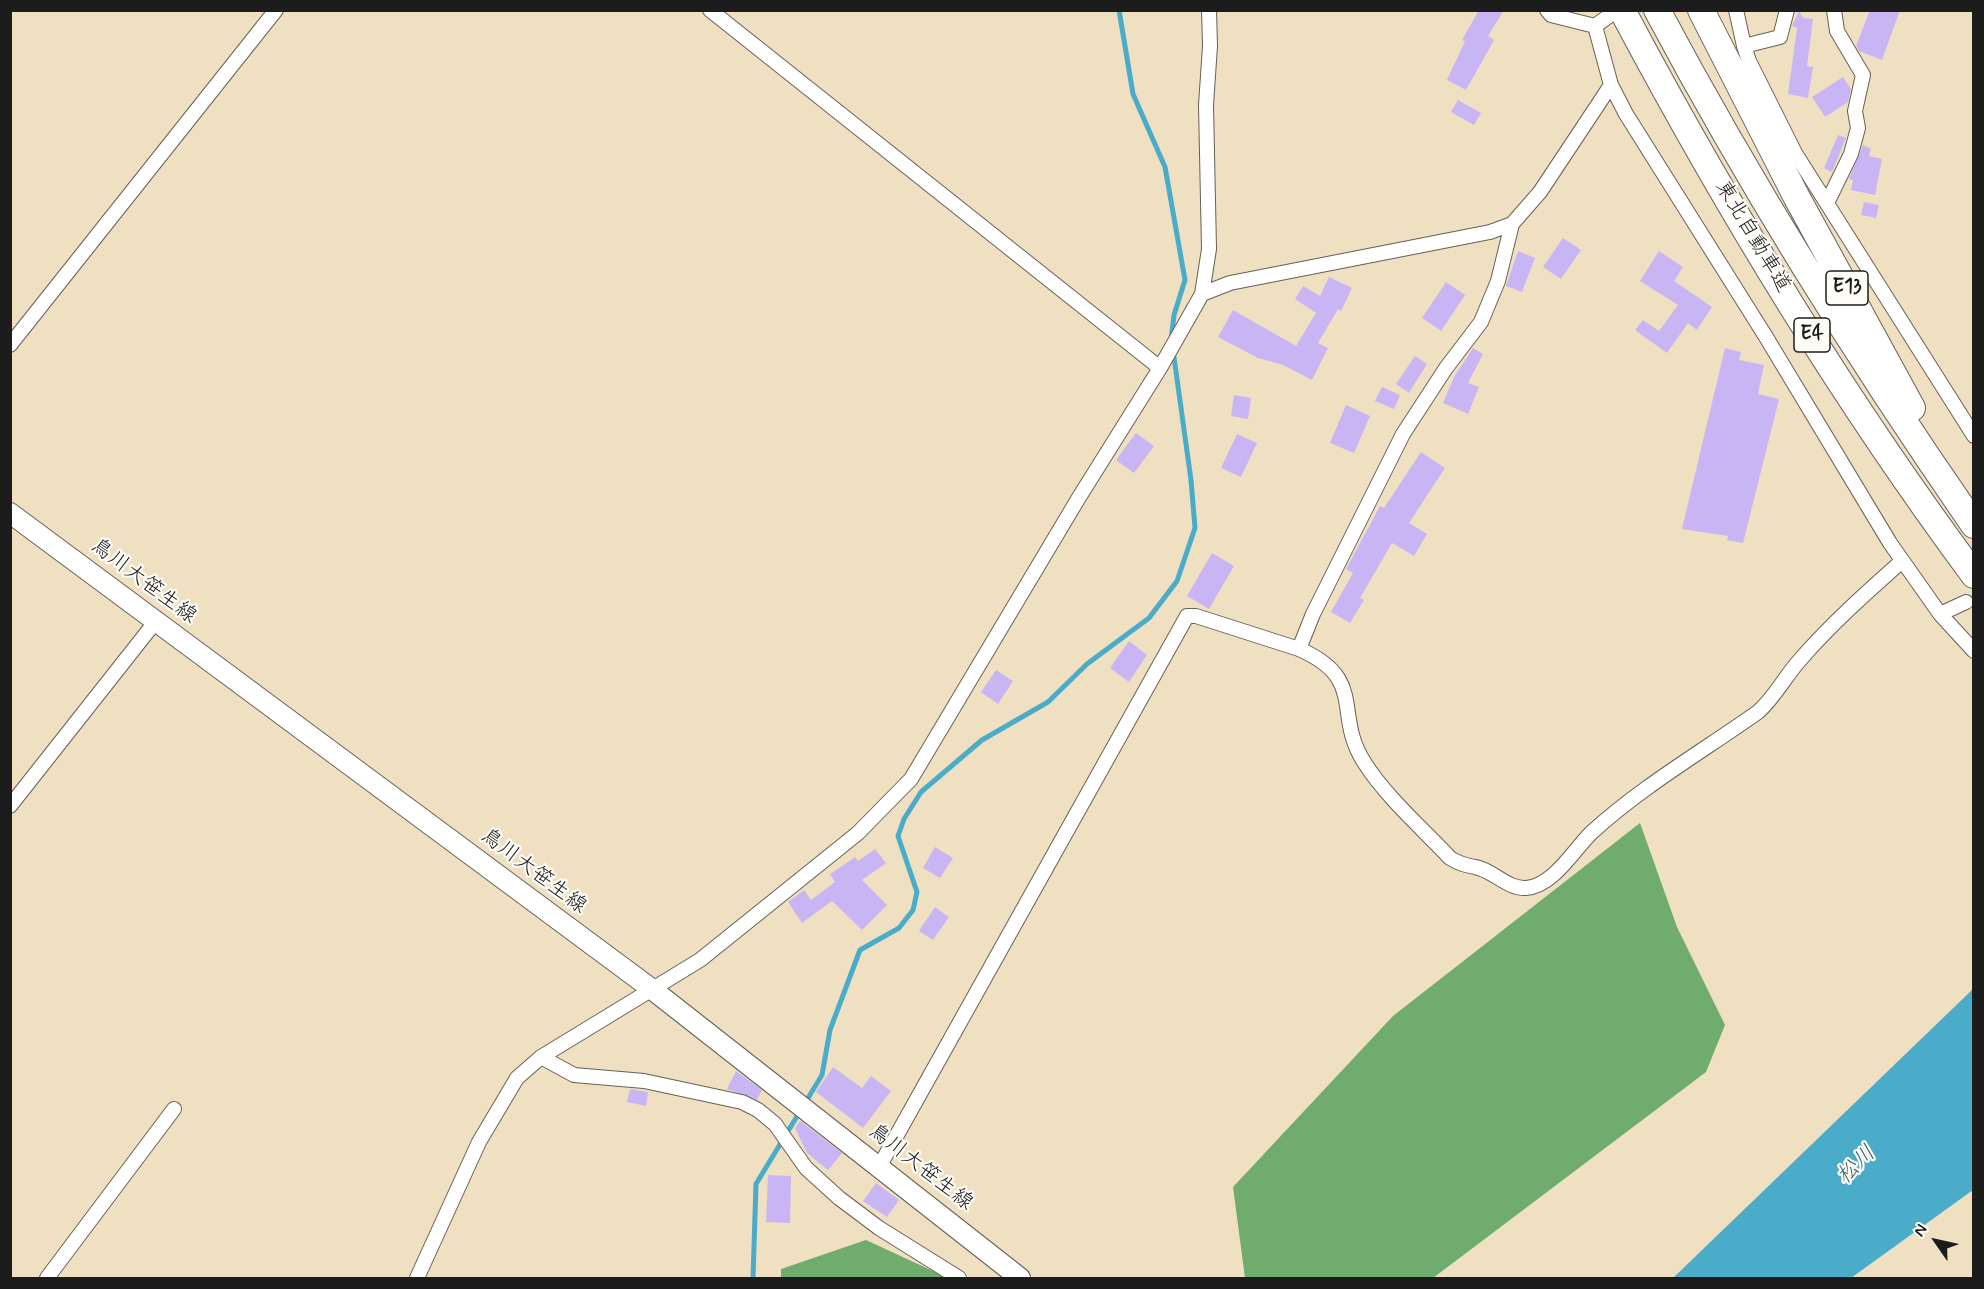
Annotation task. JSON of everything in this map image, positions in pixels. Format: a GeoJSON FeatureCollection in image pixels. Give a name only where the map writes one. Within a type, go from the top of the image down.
{"type":"FeatureCollection","features":[{"type":"Feature","properties":{"kind":"highway","name":"東北自動車道"},"geometry":{"type":"LineString","coordinates":[[1622,10],[1663,87],[1740,220],[1878,438],[1974,575]]}},
{"type":"Feature","properties":{"kind":"highway","name":"東北自動車道"},"geometry":{"type":"LineString","coordinates":[[1657,10],[1690,72],[1814,283],[1898,416],[1974,523]]}},
{"type":"Feature","properties":{"kind":"highway","name":"E13"},"geometry":{"type":"LineString","coordinates":[[1701,10],[1733,50],[1974,523]]}},
{"type":"Feature","properties":{"kind":"street"},"geometry":{"type":"LineString","coordinates":[[10,345],[276,10]]}},
{"type":"Feature","properties":{"kind":"street"},"geometry":{"type":"LineString","coordinates":[[710,10],[1163,363]]}},
{"type":"Feature","properties":{"kind":"street"},"geometry":{"type":"LineString","coordinates":[[417,1278],[479,1142],[517,1078],[541,1057],[700,960],[858,833],[911,778],[1078,499],[1177,341],[1202,294],[1209,249],[1206,105],[1210,46],[1209,10]]}},
{"type":"Feature","properties":{"kind":"street"},"geometry":{"type":"LineString","coordinates":[[1547,10],[1551,15],[1595,26]]}},
{"type":"Feature","properties":{"kind":"street"},"geometry":{"type":"LineString","coordinates":[[1595,26],[1617,10]]}},
{"type":"Feature","properties":{"kind":"street"},"geometry":{"type":"LineString","coordinates":[[1736,10],[1733,50],[1757,78],[1795,153],[1859,259],[1974,436]]}},
{"type":"Feature","properties":{"kind":"street"},"geometry":{"type":"LineString","coordinates":[[1733,50],[1780,37],[1787,10]]}},
{"type":"Feature","properties":{"kind":"street"},"geometry":{"type":"LineString","coordinates":[[1827,203],[1851,154],[1858,128],[1855,111],[1863,75],[1837,31],[1834,10]]}},
{"type":"Feature","properties":{"kind":"street"},"geometry":{"type":"LineString","coordinates":[[1595,26],[1609,69],[1611,86],[1626,114],[1766,337],[1902,561],[1940,614],[1974,651]]}},
{"type":"Feature","properties":{"kind":"street"},"geometry":{"type":"LineString","coordinates":[[1299,649],[1313,614],[1403,434],[1446,368],[1481,322],[1498,281],[1512,224],[1540,192],[1611,86]]}},
{"type":"Feature","properties":{"kind":"street"},"geometry":{"type":"LineString","coordinates":[[1202,294],[1230,283],[1490,232],[1512,224]]}},
{"type":"Feature","properties":{"kind":"street","name":"鳥川大笹生線"},"geometry":{"type":"LineString","coordinates":[[10,513],[652,990],[1020,1278]]}},
{"type":"Feature","properties":{"kind":"street"},"geometry":{"type":"LineString","coordinates":[[879,1167],[1187,616],[1197,616],[1299,649],[1313,655],[1336,673],[1347,697],[1355,746],[1364,762],[1450,858],[1461,865],[1486,871],[1514,886],[1526,888],[1551,876],[1592,833],[1638,795],[1758,712],[1772,699],[1798,662],[1812,647],[1848,610],[1902,561]]}},
{"type":"Feature","properties":{"kind":"street"},"geometry":{"type":"LineString","coordinates":[[1940,614],[1966,602]]}},
{"type":"Feature","properties":{"kind":"street"},"geometry":{"type":"LineString","coordinates":[[10,806],[156,621]]}},
{"type":"Feature","properties":{"kind":"street"},"geometry":{"type":"LineString","coordinates":[[541,1057],[574,1075],[644,1081],[742,1102],[758,1110],[775,1124],[806,1168],[839,1198],[879,1228],[959,1278]]}},
{"type":"Feature","properties":{"kind":"street"},"geometry":{"type":"LineString","coordinates":[[47,1278],[174,1109]]}},
{"type":"Feature","properties":{"kind":"green space"},"geometry":{"type":"Polygon","coordinates":[[[1640,823],[1677,927],[1725,1025],[1706,1072],[1433,1278],[1245,1278],[1233,1187],[1393,1016],[1640,823]]]}},
{"type":"Feature","properties":{"kind":"green space"},"geometry":{"type":"Polygon","coordinates":[[[866,1240],[948,1278],[781,1278],[781,1269],[866,1240]]]}},
{"type":"Feature","properties":{"kind":"water","name":"松川"},"geometry":{"type":"Polygon","coordinates":[[[1973,989],[1973,1190],[1851,1278],[1673,1278],[1973,989]]]}},
{"type":"Feature","properties":{"kind":"building"},"geometry":{"type":"Polygon","coordinates":[[[1479,10],[1504,10],[1488,36],[1494,40],[1466,90],[1447,80],[1465,41],[1462,40],[1479,10]]]}},
{"type":"Feature","properties":{"kind":"building"},"geometry":{"type":"Polygon","coordinates":[[[1870,10],[1900,10],[1882,60],[1859,51],[1856,46],[1870,10]]]}},
{"type":"Feature","properties":{"kind":"building"},"geometry":{"type":"Polygon","coordinates":[[[1799,11],[1803,18],[1813,19],[1807,66],[1813,67],[1808,98],[1788,94],[1797,28],[1792,26],[1799,11]]]}},
{"type":"Feature","properties":{"kind":"building"},"geometry":{"type":"Polygon","coordinates":[[[1843,77],[1851,89],[1848,102],[1825,117],[1812,97],[1843,77]]]}},
{"type":"Feature","properties":{"kind":"building"},"geometry":{"type":"Polygon","coordinates":[[[1458,100],[1481,113],[1474,125],[1451,112],[1458,100]]]}},
{"type":"Feature","properties":{"kind":"building"},"geometry":{"type":"Polygon","coordinates":[[[1838,135],[1846,138],[1832,172],[1824,168],[1838,135]]]}},
{"type":"Feature","properties":{"kind":"building"},"geometry":{"type":"Polygon","coordinates":[[[1863,145],[1871,149],[1869,156],[1882,159],[1875,195],[1851,190],[1853,180],[1849,179],[1863,145]]]}},
{"type":"Feature","properties":{"kind":"building"},"geometry":{"type":"Polygon","coordinates":[[[1864,202],[1879,205],[1876,218],[1861,215],[1864,202]]]}},
{"type":"Feature","properties":{"kind":"building"},"geometry":{"type":"Polygon","coordinates":[[[1563,238],[1581,250],[1561,279],[1543,267],[1563,238]]]}},
{"type":"Feature","properties":{"kind":"building"},"geometry":{"type":"Polygon","coordinates":[[[1518,251],[1535,258],[1522,292],[1506,286],[1518,251]]]}},
{"type":"Feature","properties":{"kind":"building"},"geometry":{"type":"Polygon","coordinates":[[[1659,251],[1683,267],[1674,281],[1712,307],[1697,330],[1688,323],[1667,353],[1635,330],[1643,320],[1659,331],[1678,305],[1640,281],[1659,251]]]}},
{"type":"Feature","properties":{"kind":"building"},"geometry":{"type":"Polygon","coordinates":[[[1329,277],[1352,288],[1341,311],[1338,309],[1318,343],[1328,348],[1312,380],[1283,365],[1258,358],[1218,337],[1233,310],[1296,346],[1316,313],[1295,299],[1303,286],[1320,296],[1329,277]]]}},
{"type":"Feature","properties":{"kind":"building"},"geometry":{"type":"Polygon","coordinates":[[[1446,282],[1465,295],[1441,331],[1422,318],[1446,282]]]}},
{"type":"Feature","properties":{"kind":"building"},"geometry":{"type":"Polygon","coordinates":[[[1473,348],[1483,354],[1468,383],[1479,387],[1468,414],[1443,403],[1454,377],[1473,348]]]}},
{"type":"Feature","properties":{"kind":"building"},"geometry":{"type":"Polygon","coordinates":[[[1725,348],[1741,352],[1739,360],[1764,365],[1758,394],[1779,399],[1743,543],[1727,540],[1728,536],[1682,529],[1725,348]]]}},
{"type":"Feature","properties":{"kind":"building"},"geometry":{"type":"Polygon","coordinates":[[[1415,356],[1427,364],[1409,393],[1396,384],[1415,356]]]}},
{"type":"Feature","properties":{"kind":"building"},"geometry":{"type":"Polygon","coordinates":[[[1382,387],[1400,395],[1394,409],[1375,401],[1382,387]]]}},
{"type":"Feature","properties":{"kind":"building"},"geometry":{"type":"Polygon","coordinates":[[[1234,395],[1251,398],[1248,419],[1231,416],[1234,395]]]}},
{"type":"Feature","properties":{"kind":"building"},"geometry":{"type":"Polygon","coordinates":[[[1346,405],[1370,416],[1354,453],[1330,443],[1346,405]]]}},
{"type":"Feature","properties":{"kind":"building"},"geometry":{"type":"Polygon","coordinates":[[[1136,433],[1154,446],[1134,473],[1116,460],[1136,433]]]}},
{"type":"Feature","properties":{"kind":"building"},"geometry":{"type":"Polygon","coordinates":[[[1237,434],[1257,443],[1241,477],[1221,468],[1237,434]]]}},
{"type":"Feature","properties":{"kind":"building"},"geometry":{"type":"Polygon","coordinates":[[[1421,452],[1445,468],[1409,523],[1427,534],[1414,556],[1392,543],[1360,598],[1364,600],[1350,623],[1331,612],[1353,573],[1346,569],[1380,506],[1384,508],[1421,452]]]}},
{"type":"Feature","properties":{"kind":"building"},"geometry":{"type":"Polygon","coordinates":[[[1212,553],[1234,566],[1209,609],[1187,596],[1212,553]]]}},
{"type":"Feature","properties":{"kind":"building"},"geometry":{"type":"Polygon","coordinates":[[[1129,641],[1147,655],[1129,682],[1110,668],[1129,641]]]}},
{"type":"Feature","properties":{"kind":"building"},"geometry":{"type":"Polygon","coordinates":[[[996,670],[1013,681],[998,704],[981,692],[996,670]]]}},
{"type":"Feature","properties":{"kind":"building"},"geometry":{"type":"Polygon","coordinates":[[[935,847],[953,858],[940,878],[923,868],[935,847]]]}},
{"type":"Feature","properties":{"kind":"building"},"geometry":{"type":"Polygon","coordinates":[[[875,849],[886,863],[862,880],[887,905],[862,930],[832,901],[802,923],[788,902],[804,890],[811,900],[835,882],[830,874],[855,857],[858,861],[875,849]]]}},
{"type":"Feature","properties":{"kind":"building"},"geometry":{"type":"Polygon","coordinates":[[[935,907],[949,917],[933,940],[919,931],[935,907]]]}},
{"type":"Feature","properties":{"kind":"building"},"geometry":{"type":"Polygon","coordinates":[[[833,1067],[862,1088],[871,1076],[891,1091],[863,1128],[816,1092],[833,1067]]]}},
{"type":"Feature","properties":{"kind":"building"},"geometry":{"type":"Polygon","coordinates":[[[736,1071],[762,1090],[757,1100],[727,1089],[736,1071]]]}},
{"type":"Feature","properties":{"kind":"building"},"geometry":{"type":"Polygon","coordinates":[[[630,1089],[648,1092],[646,1106],[627,1102],[630,1089]]]}},
{"type":"Feature","properties":{"kind":"building"},"geometry":{"type":"Polygon","coordinates":[[[800,1121],[842,1153],[828,1170],[807,1153],[795,1128],[800,1121]]]}},
{"type":"Feature","properties":{"kind":"building"},"geometry":{"type":"Polygon","coordinates":[[[768,1175],[791,1176],[790,1223],[766,1222],[768,1175]]]}},
{"type":"Feature","properties":{"kind":"building"},"geometry":{"type":"Polygon","coordinates":[[[876,1183],[899,1200],[887,1217],[863,1201],[876,1183]]]}},
{"type":"Feature","properties":{"kind":"waterway"},"geometry":{"type":"LineString","coordinates":[[1119,10],[1133,94],[1165,167],[1185,280],[1174,315],[1171,341]]}},
{"type":"Feature","properties":{"kind":"waterway"},"geometry":{"type":"LineString","coordinates":[[753,1278],[756,1184],[822,1075],[830,1030],[860,950],[899,928],[913,910],[917,892],[898,836],[904,819],[921,792],[982,740],[1048,702],[1087,664],[1149,618],[1177,581],[1195,528],[1191,480],[1173,350]]}}]}
